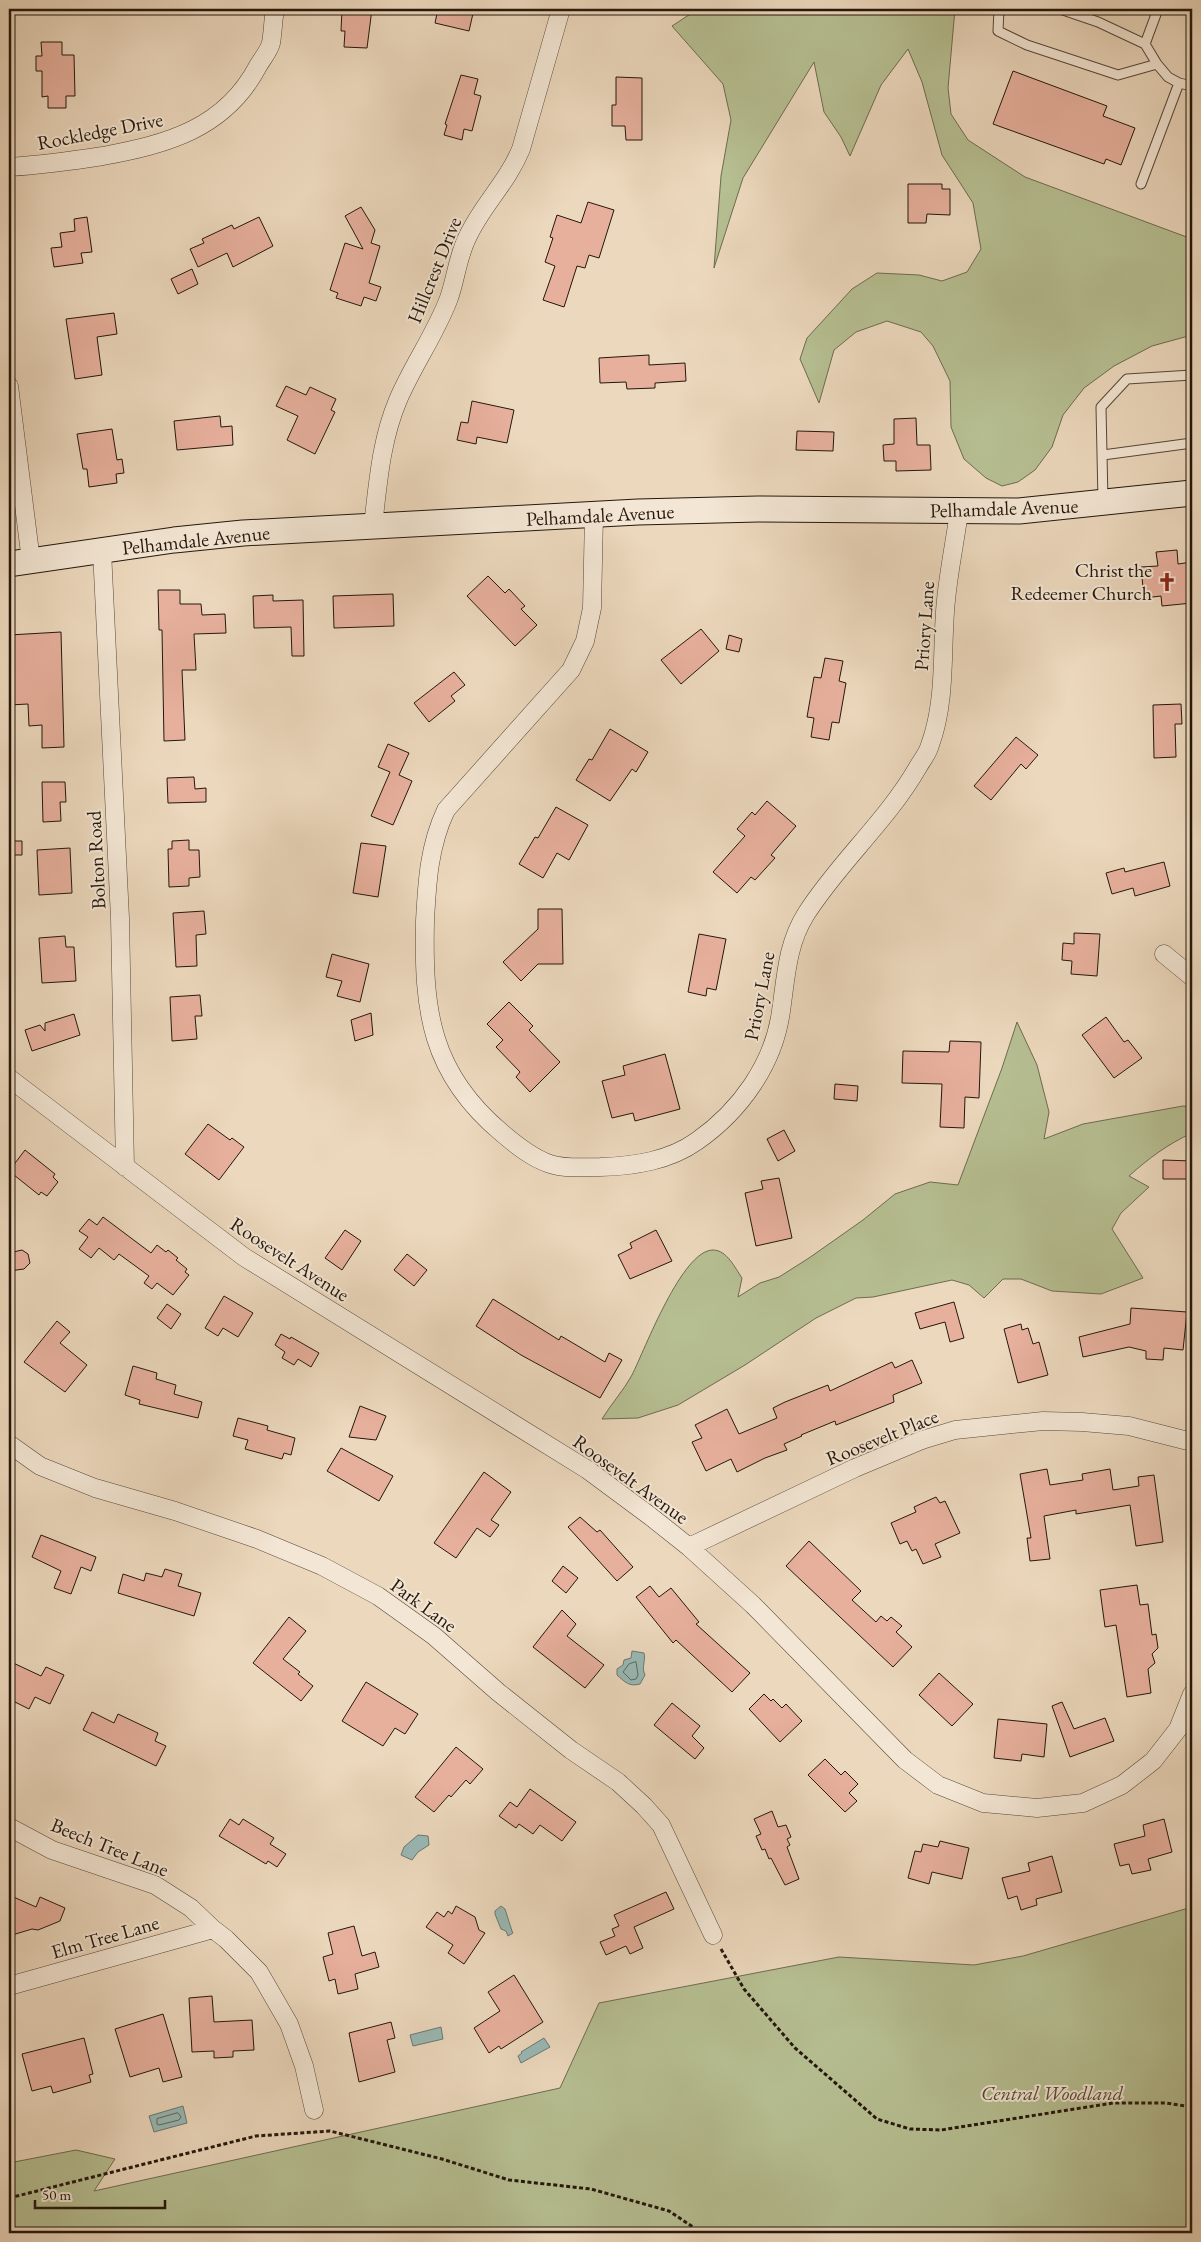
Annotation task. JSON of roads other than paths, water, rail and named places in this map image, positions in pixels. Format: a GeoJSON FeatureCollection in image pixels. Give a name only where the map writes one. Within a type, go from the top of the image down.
{"type":"FeatureCollection","features":[{"type":"Feature","properties":{"kind":"street","name":"Rockledge Drive"},"geometry":{"type":"LineString","coordinates":[[9,167],[52,165],[148,147],[182,136],[208,121],[232,102],[253,77],[270,44],[275,9]]}},
{"type":"Feature","properties":{"kind":"street","name":"Hillcrest Drive"},"geometry":{"type":"LineString","coordinates":[[373,526],[381,458],[387,429],[398,399],[448,299],[467,238],[480,214],[513,170],[521,150],[561,9]]}},
{"type":"Feature","properties":{"kind":"street"},"geometry":{"type":"LineString","coordinates":[[9,386],[20,563]]}},
{"type":"Feature","properties":{"kind":"street","name":"Pelhamdale Avenue"},"geometry":{"type":"LineString","coordinates":[[20,563],[174,540],[242,533],[638,512],[758,510],[1019,511],[1103,504],[1192,493]]}},
{"type":"Feature","properties":{"kind":"street","name":"Priory Lane"},"geometry":{"type":"LineString","coordinates":[[594,515],[592,608],[585,641],[571,670],[446,810],[435,833],[429,871],[424,962],[431,1024],[437,1044],[460,1090],[487,1121],[520,1148],[552,1165],[579,1167],[633,1165],[658,1160],[679,1151],[697,1141],[734,1109],[760,1073],[777,1036],[789,953],[796,933],[806,914],[828,884],[901,794],[930,746],[941,694],[946,599],[959,512]]}},
{"type":"Feature","properties":{"kind":"street","name":"Bolton Road"},"geometry":{"type":"LineString","coordinates":[[102,551],[120,918],[125,1167]]}},
{"type":"Feature","properties":{"kind":"street"},"geometry":{"type":"LineString","coordinates":[[1164,954],[1192,977]]}},
{"type":"Feature","properties":{"kind":"street","name":"Roosevelt Avenue"},"geometry":{"type":"LineString","coordinates":[[9,1078],[244,1257],[588,1470],[689,1547],[753,1605],[905,1760],[938,1785],[983,1802],[1037,1808],[1083,1803],[1122,1785],[1153,1761],[1178,1729],[1192,1694]]}},
{"type":"Feature","properties":{"kind":"street","name":"Roosevelt Place"},"geometry":{"type":"LineString","coordinates":[[689,1547],[855,1468],[922,1440],[955,1430],[1043,1421],[1082,1422],[1129,1426],[1192,1442]]}},
{"type":"Feature","properties":{"kind":"street","name":"Park Lane"},"geometry":{"type":"LineString","coordinates":[[9,1444],[40,1466],[49,1470],[95,1488],[175,1511],[257,1539],[322,1566],[378,1596],[434,1636],[505,1698],[571,1750],[618,1782],[644,1806],[662,1825],[712,1936]]}},
{"type":"Feature","properties":{"kind":"street","name":"Beech Tree Lane"},"geometry":{"type":"LineString","coordinates":[[9,1827],[52,1850],[155,1885],[191,1908],[226,1939],[259,1972],[289,2024],[304,2066],[314,2110]]}},
{"type":"Feature","properties":{"kind":"street","name":"Elm Tree Lane"},"geometry":{"type":"LineString","coordinates":[[9,1986],[213,1929]]}},
{"type":"Feature","properties":{"kind":"lane"},"geometry":{"type":"LineString","coordinates":[[999,9],[998,31],[1027,45],[1118,75],[1157,64]]}},
{"type":"Feature","properties":{"kind":"lane"},"geometry":{"type":"LineString","coordinates":[[1060,9],[1098,22],[1145,44],[1157,64],[1168,77],[1192,86]]}},
{"type":"Feature","properties":{"kind":"lane"},"geometry":{"type":"LineString","coordinates":[[1145,44],[1158,9]]}},
{"type":"Feature","properties":{"kind":"lane"},"geometry":{"type":"LineString","coordinates":[[1141,184],[1180,83]]}},
{"type":"Feature","properties":{"kind":"lane"},"geometry":{"type":"LineString","coordinates":[[1103,504],[1101,408],[1127,379],[1192,374]]}},
{"type":"Feature","properties":{"kind":"lane"},"geometry":{"type":"LineString","coordinates":[[1103,455],[1192,443]]}},
{"type":"Feature","properties":{"kind":"water"},"geometry":{"type":"Polygon","coordinates":[[[632,1651],[644,1653],[643,1669],[645,1675],[640,1684],[636,1685],[627,1683],[617,1675],[617,1669],[623,1665],[624,1660],[631,1658],[632,1651]]]}},
{"type":"Feature","properties":{"kind":"water"},"geometry":{"type":"Polygon","coordinates":[[[418,1835],[428,1836],[429,1845],[418,1852],[412,1860],[401,1855],[404,1847],[418,1835]]]}},
{"type":"Feature","properties":{"kind":"water"},"geometry":{"type":"Polygon","coordinates":[[[501,1906],[505,1909],[513,1933],[508,1936],[506,1931],[501,1929],[495,1914],[495,1911],[501,1906]]]}},
{"type":"Feature","properties":{"kind":"water"},"geometry":{"type":"Polygon","coordinates":[[[441,2027],[443,2039],[413,2046],[410,2035],[441,2027]]]}},
{"type":"Feature","properties":{"kind":"water"},"geometry":{"type":"Polygon","coordinates":[[[544,2038],[550,2047],[521,2063],[518,2056],[521,2052],[544,2038]]]}},
{"type":"Feature","properties":{"kind":"water"},"geometry":{"type":"Polygon","coordinates":[[[183,2106],[187,2123],[154,2132],[149,2116],[183,2106]]]}},
{"type":"Feature","properties":{"kind":"place","name":"Christ the Redeemer Church"},"geometry":{"type":"Point","coordinates":[1167,582]}},
{"type":"Feature","properties":{"kind":"park label","name":"Central Woodland"},"geometry":{"type":"Point","coordinates":[1052,2093]}}]}
